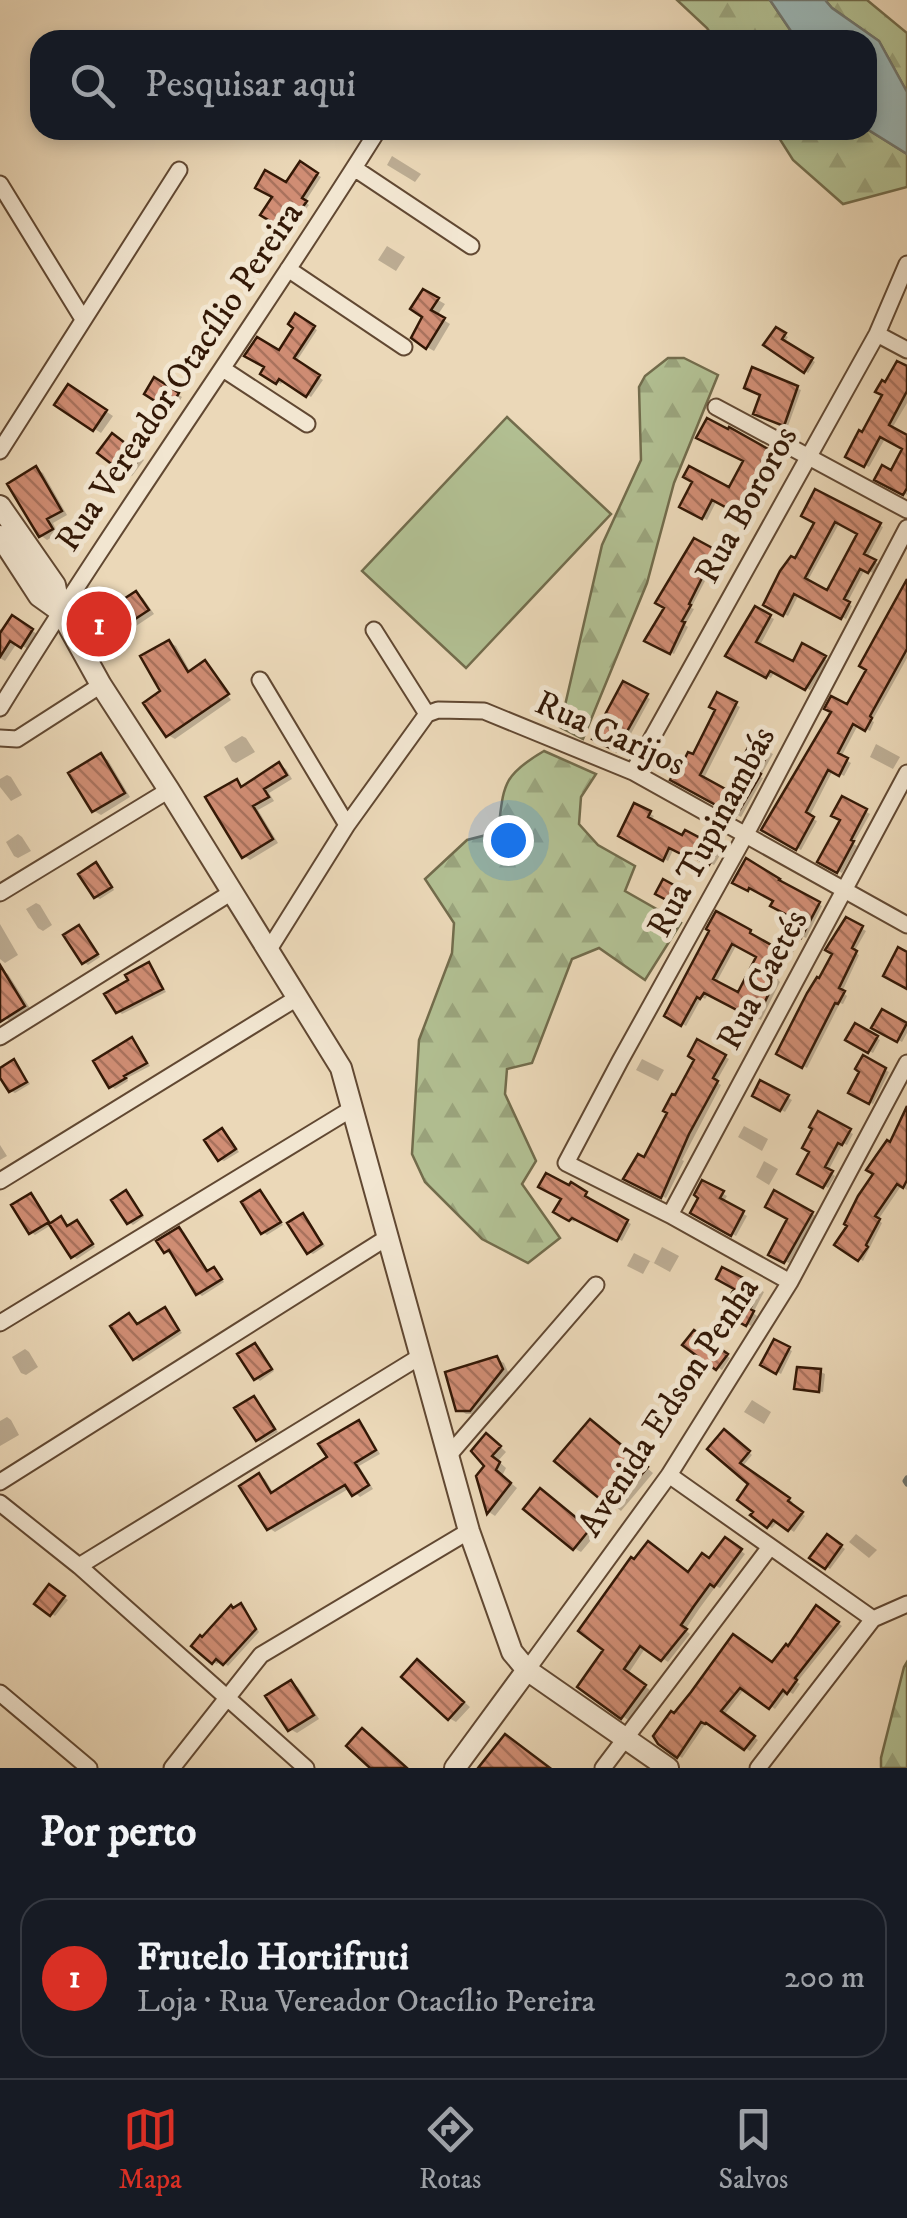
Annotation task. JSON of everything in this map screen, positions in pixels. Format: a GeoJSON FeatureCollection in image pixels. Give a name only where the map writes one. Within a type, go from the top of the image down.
{"type":"FeatureCollection","features":[{"type":"Feature","properties":{"kind":"street","name":"Rua Vereador Otacílio Pereira"},"geometry":{"type":"LineString","coordinates":[[0,708],[372,140]]}},
{"type":"Feature","properties":{"kind":"street"},"geometry":{"type":"LineString","coordinates":[[354,168],[471,246]]}},
{"type":"Feature","properties":{"kind":"street"},"geometry":{"type":"LineString","coordinates":[[0,451],[178,170]]}},
{"type":"Feature","properties":{"kind":"street"},"geometry":{"type":"LineString","coordinates":[[0,184],[83,319]]}},
{"type":"Feature","properties":{"kind":"street","name":"Rua Bororos"},"geometry":{"type":"LineString","coordinates":[[633,772],[877,334],[907,264]]}},
{"type":"Feature","properties":{"kind":"street"},"geometry":{"type":"LineString","coordinates":[[288,268],[404,346]]}},
{"type":"Feature","properties":{"kind":"street"},"geometry":{"type":"LineString","coordinates":[[877,334],[907,350]]}},
{"type":"Feature","properties":{"kind":"street"},"geometry":{"type":"LineString","coordinates":[[223,369],[306,424]]}},
{"type":"Feature","properties":{"kind":"street"},"geometry":{"type":"LineString","coordinates":[[716,407],[907,510]]}},
{"type":"Feature","properties":{"kind":"street"},"geometry":{"type":"LineString","coordinates":[[0,506],[55,585],[60,611],[100,685],[341,1068],[469,1531],[512,1652],[528,1670],[668,1768]]}},
{"type":"Feature","properties":{"kind":"street","name":"Rua Tupinambás"},"geometry":{"type":"LineString","coordinates":[[670,1215],[566,1163],[907,528]]}},
{"type":"Feature","properties":{"kind":"street"},"geometry":{"type":"LineString","coordinates":[[0,536],[38,596],[60,611]]}},
{"type":"Feature","properties":{"kind":"street"},"geometry":{"type":"LineString","coordinates":[[268,951],[347,825],[432,712],[374,630]]}},
{"type":"Feature","properties":{"kind":"street"},"geometry":{"type":"LineString","coordinates":[[260,680],[347,825]]}},
{"type":"Feature","properties":{"kind":"street"},"geometry":{"type":"LineString","coordinates":[[0,738],[18,739],[100,685]]}},
{"type":"Feature","properties":{"kind":"street","name":"Rua Carijos"},"geometry":{"type":"LineString","coordinates":[[432,712],[484,711],[633,772],[907,925]]}},
{"type":"Feature","properties":{"kind":"street","name":"Rua Caetés"},"geometry":{"type":"LineString","coordinates":[[670,1215],[907,773]]}},
{"type":"Feature","properties":{"kind":"street"},"geometry":{"type":"LineString","coordinates":[[0,893],[169,790]]}},
{"type":"Feature","properties":{"kind":"street"},"geometry":{"type":"LineString","coordinates":[[0,1037],[232,892]]}},
{"type":"Feature","properties":{"kind":"street"},"geometry":{"type":"LineString","coordinates":[[0,1181],[297,998]]}},
{"type":"Feature","properties":{"kind":"street","name":"Avenida Edson Penha"},"geometry":{"type":"LineString","coordinates":[[455,1768],[669,1475],[790,1282],[901,1090],[907,1063]]}},
{"type":"Feature","properties":{"kind":"street"},"geometry":{"type":"LineString","coordinates":[[0,1323],[354,1108]]}},
{"type":"Feature","properties":{"kind":"street"},"geometry":{"type":"LineString","coordinates":[[670,1215],[790,1282]]}},
{"type":"Feature","properties":{"kind":"street"},"geometry":{"type":"LineString","coordinates":[[0,1482],[388,1237]]}},
{"type":"Feature","properties":{"kind":"street"},"geometry":{"type":"LineString","coordinates":[[448,1456],[596,1285]]}},
{"type":"Feature","properties":{"kind":"street"},"geometry":{"type":"LineString","coordinates":[[79,1566],[421,1356]]}},
{"type":"Feature","properties":{"kind":"street"},"geometry":{"type":"LineString","coordinates":[[669,1475],[874,1619]]}},
{"type":"Feature","properties":{"kind":"street"},"geometry":{"type":"LineString","coordinates":[[0,1503],[79,1566],[306,1768]]}},
{"type":"Feature","properties":{"kind":"street"},"geometry":{"type":"LineString","coordinates":[[172,1768],[261,1655],[469,1531]]}},
{"type":"Feature","properties":{"kind":"street"},"geometry":{"type":"LineString","coordinates":[[603,1768],[770,1547]]}},
{"type":"Feature","properties":{"kind":"street"},"geometry":{"type":"LineString","coordinates":[[758,1768],[874,1619],[907,1604]]}},
{"type":"Feature","properties":{"kind":"street"},"geometry":{"type":"LineString","coordinates":[[0,1692],[89,1768]]}},
{"type":"Feature","properties":{"kind":"green space"},"geometry":{"type":"Polygon","coordinates":[[[677,0],[770,0],[790,30],[708,30],[677,0]]]}},
{"type":"Feature","properties":{"kind":"green space"},"geometry":{"type":"Polygon","coordinates":[[[825,0],[867,0],[907,33],[907,92],[877,40],[877,30],[863,30],[825,0]]]}},
{"type":"Feature","properties":{"kind":"green space"},"geometry":{"type":"Polygon","coordinates":[[[877,135],[907,154],[907,187],[843,204],[793,160],[780,140],[877,140],[877,135]]]}},
{"type":"Feature","properties":{"kind":"green space"},"geometry":{"type":"Polygon","coordinates":[[[668,358],[684,358],[718,375],[674,483],[647,583],[583,739],[560,727],[602,545],[641,460],[639,387],[645,376],[668,358]]]}},
{"type":"Feature","properties":{"kind":"green space"},"geometry":{"type":"Polygon","coordinates":[[[507,417],[611,514],[466,668],[362,571],[507,417]]]}},
{"type":"Feature","properties":{"kind":"green space"},"geometry":{"type":"Polygon","coordinates":[[[544,751],[596,774],[581,797],[579,824],[598,845],[635,866],[625,891],[681,923],[645,980],[599,948],[572,959],[532,1063],[507,1069],[505,1094],[536,1161],[522,1184],[560,1238],[528,1263],[482,1239],[425,1182],[412,1154],[419,1040],[452,953],[454,923],[425,879],[467,840],[498,832],[502,803],[512,775],[544,751]]]}},
{"type":"Feature","properties":{"kind":"green space"},"geometry":{"type":"Polygon","coordinates":[[[907,1662],[907,1768],[881,1768],[881,1758],[907,1662]]]}},
{"type":"Feature","properties":{"kind":"water"},"geometry":{"type":"Polygon","coordinates":[[[770,0],[825,0],[863,30],[790,30],[770,0]]]}},
{"type":"Feature","properties":{"kind":"water"},"geometry":{"type":"Polygon","coordinates":[[[877,40],[907,92],[907,154],[877,135],[877,40]]]}},
{"type":"Feature","properties":{"kind":"building"},"geometry":{"type":"Polygon","coordinates":[[[300,161],[318,173],[302,198],[307,201],[289,225],[284,221],[280,227],[260,215],[272,197],[255,188],[265,170],[286,182],[300,161]]]}},
{"type":"Feature","properties":{"kind":"building"},"geometry":{"type":"Polygon","coordinates":[[[423,289],[439,298],[431,310],[445,318],[426,349],[411,338],[422,317],[410,309],[423,289]]]}},
{"type":"Feature","properties":{"kind":"building"},"geometry":{"type":"Polygon","coordinates":[[[295,313],[315,326],[294,358],[320,375],[306,397],[279,379],[276,384],[260,374],[264,367],[244,356],[257,337],[279,350],[293,328],[288,324],[295,313]]]}},
{"type":"Feature","properties":{"kind":"building"},"geometry":{"type":"Polygon","coordinates":[[[776,327],[786,333],[782,339],[813,358],[804,373],[763,345],[776,327]]]}},
{"type":"Feature","properties":{"kind":"building"},"geometry":{"type":"Polygon","coordinates":[[[897,361],[907,366],[907,391],[889,425],[907,435],[907,488],[903,495],[874,480],[882,465],[891,470],[902,449],[880,437],[864,467],[845,457],[882,395],[875,392],[897,361]]]}},
{"type":"Feature","properties":{"kind":"building"},"geometry":{"type":"Polygon","coordinates":[[[752,367],[798,386],[784,426],[753,414],[760,395],[744,388],[752,367]]]}},
{"type":"Feature","properties":{"kind":"building"},"geometry":{"type":"Polygon","coordinates":[[[154,377],[179,393],[169,410],[144,394],[154,377]]]}},
{"type":"Feature","properties":{"kind":"building"},"geometry":{"type":"Polygon","coordinates":[[[68,384],[107,410],[93,431],[54,405],[68,384]]]}},
{"type":"Feature","properties":{"kind":"building"},"geometry":{"type":"Polygon","coordinates":[[[707,418],[777,454],[742,516],[712,500],[702,519],[679,507],[692,482],[683,477],[689,466],[729,487],[743,461],[696,438],[707,418]]]}},
{"type":"Feature","properties":{"kind":"building"},"geometry":{"type":"Polygon","coordinates":[[[112,433],[142,456],[126,475],[97,453],[112,433]]]}},
{"type":"Feature","properties":{"kind":"building"},"geometry":{"type":"Polygon","coordinates":[[[36,466],[62,511],[47,519],[53,529],[39,537],[7,484],[36,466]]]}},
{"type":"Feature","properties":{"kind":"building"},"geometry":{"type":"Polygon","coordinates":[[[815,489],[881,523],[864,554],[876,560],[868,573],[860,569],[844,599],[850,602],[841,619],[794,594],[783,616],[763,605],[780,571],[791,556],[795,558],[814,523],[801,516],[815,489]],[[835,522],[805,578],[827,590],[857,534],[835,522]]]}},
{"type":"Feature","properties":{"kind":"building"},"geometry":{"type":"Polygon","coordinates":[[[694,538],[716,550],[670,654],[644,641],[664,608],[655,603],[694,538]]]}},
{"type":"Feature","properties":{"kind":"building"},"geometry":{"type":"Polygon","coordinates":[[[907,579],[907,649],[865,731],[853,724],[838,753],[848,758],[839,776],[828,770],[806,812],[814,817],[796,850],[761,830],[831,712],[824,709],[831,696],[847,704],[866,670],[859,666],[907,579]]]}},
{"type":"Feature","properties":{"kind":"building"},"geometry":{"type":"Polygon","coordinates":[[[136,591],[149,610],[106,638],[93,619],[136,591]]]}},
{"type":"Feature","properties":{"kind":"building"},"geometry":{"type":"Polygon","coordinates":[[[755,606],[771,615],[756,642],[793,661],[802,643],[826,656],[805,690],[770,671],[766,678],[725,656],[755,606]]]}},
{"type":"Feature","properties":{"kind":"building"},"geometry":{"type":"Polygon","coordinates":[[[12,615],[33,629],[21,648],[10,641],[0,657],[0,633],[12,615]]]}},
{"type":"Feature","properties":{"kind":"building"},"geometry":{"type":"Polygon","coordinates":[[[169,640],[188,672],[205,660],[229,694],[166,737],[143,703],[160,691],[140,656],[169,640]]]}},
{"type":"Feature","properties":{"kind":"building"},"geometry":{"type":"Polygon","coordinates":[[[623,681],[648,694],[616,751],[592,739],[623,681]]]}},
{"type":"Feature","properties":{"kind":"building"},"geometry":{"type":"Polygon","coordinates":[[[717,692],[737,702],[700,775],[731,792],[748,760],[743,757],[752,740],[770,750],[736,816],[670,780],[688,752],[693,754],[715,710],[709,707],[717,692]]]}},
{"type":"Feature","properties":{"kind":"building"},"geometry":{"type":"Polygon","coordinates":[[[101,753],[125,793],[92,812],[68,773],[101,753]]]}},
{"type":"Feature","properties":{"kind":"building"},"geometry":{"type":"Polygon","coordinates":[[[279,762],[287,775],[264,789],[269,797],[253,806],[273,839],[242,858],[205,797],[237,779],[241,787],[279,762]]]}},
{"type":"Feature","properties":{"kind":"building"},"geometry":{"type":"Polygon","coordinates":[[[842,796],[867,809],[837,873],[817,862],[840,820],[831,816],[842,796]]]}},
{"type":"Feature","properties":{"kind":"building"},"geometry":{"type":"Polygon","coordinates":[[[634,803],[651,811],[648,817],[682,835],[685,830],[719,848],[709,865],[669,848],[663,861],[618,836],[634,803]]]}},
{"type":"Feature","properties":{"kind":"building"},"geometry":{"type":"Polygon","coordinates":[[[746,858],[820,902],[801,938],[797,936],[756,1020],[704,993],[700,999],[697,997],[681,1026],[664,1016],[716,911],[775,947],[791,917],[770,906],[773,901],[732,883],[746,858]],[[732,944],[713,979],[738,992],[756,957],[732,944]]]}},
{"type":"Feature","properties":{"kind":"building"},"geometry":{"type":"Polygon","coordinates":[[[96,862],[112,887],[94,898],[78,874],[96,862]]]}},
{"type":"Feature","properties":{"kind":"building"},"geometry":{"type":"Polygon","coordinates":[[[663,879],[690,894],[682,908],[655,894],[663,879]]]}},
{"type":"Feature","properties":{"kind":"building"},"geometry":{"type":"Polygon","coordinates":[[[846,917],[863,926],[852,948],[857,951],[839,988],[845,991],[802,1068],[776,1054],[832,954],[825,950],[846,917]]]}},
{"type":"Feature","properties":{"kind":"building"},"geometry":{"type":"Polygon","coordinates":[[[79,925],[98,954],[82,964],[63,935],[79,925]]]}},
{"type":"Feature","properties":{"kind":"building"},"geometry":{"type":"Polygon","coordinates":[[[898,947],[907,952],[907,989],[883,976],[898,947]]]}},
{"type":"Feature","properties":{"kind":"building"},"geometry":{"type":"Polygon","coordinates":[[[149,962],[163,989],[116,1013],[104,994],[128,980],[125,975],[149,962]]]}},
{"type":"Feature","properties":{"kind":"building"},"geometry":{"type":"Polygon","coordinates":[[[0,965],[25,1006],[0,1022],[0,965]]]}},
{"type":"Feature","properties":{"kind":"building"},"geometry":{"type":"Polygon","coordinates":[[[882,1009],[907,1023],[897,1042],[871,1028],[882,1009]]]}},
{"type":"Feature","properties":{"kind":"building"},"geometry":{"type":"Polygon","coordinates":[[[855,1023],[878,1036],[868,1053],[845,1040],[855,1023]]]}},
{"type":"Feature","properties":{"kind":"building"},"geometry":{"type":"Polygon","coordinates":[[[132,1037],[147,1063],[109,1088],[93,1061],[132,1037]]]}},
{"type":"Feature","properties":{"kind":"building"},"geometry":{"type":"Polygon","coordinates":[[[697,1039],[726,1055],[713,1078],[718,1081],[661,1198],[623,1179],[638,1154],[644,1157],[667,1113],[663,1111],[694,1060],[688,1056],[697,1039]]]}},
{"type":"Feature","properties":{"kind":"building"},"geometry":{"type":"Polygon","coordinates":[[[863,1055],[886,1068],[869,1104],[848,1093],[863,1055]]]}},
{"type":"Feature","properties":{"kind":"building"},"geometry":{"type":"Polygon","coordinates":[[[14,1059],[27,1082],[9,1092],[0,1078],[0,1068],[14,1059]]]}},
{"type":"Feature","properties":{"kind":"building"},"geometry":{"type":"Polygon","coordinates":[[[760,1080],[789,1095],[780,1111],[752,1096],[760,1080]]]}},
{"type":"Feature","properties":{"kind":"building"},"geometry":{"type":"Polygon","coordinates":[[[907,1106],[907,1180],[903,1188],[897,1184],[875,1216],[880,1219],[858,1261],[834,1245],[873,1174],[866,1170],[887,1140],[890,1142],[907,1106]]]}},
{"type":"Feature","properties":{"kind":"building"},"geometry":{"type":"Polygon","coordinates":[[[818,1111],[851,1129],[825,1167],[833,1171],[823,1188],[797,1174],[809,1152],[802,1148],[818,1111]]]}},
{"type":"Feature","properties":{"kind":"building"},"geometry":{"type":"Polygon","coordinates":[[[222,1128],[236,1149],[218,1161],[204,1140],[222,1128]]]}},
{"type":"Feature","properties":{"kind":"building"},"geometry":{"type":"Polygon","coordinates":[[[546,1173],[569,1185],[571,1182],[587,1192],[585,1196],[628,1220],[617,1241],[553,1212],[561,1199],[538,1187],[546,1173]]]}},
{"type":"Feature","properties":{"kind":"building"},"geometry":{"type":"Polygon","coordinates":[[[702,1180],[724,1191],[720,1198],[744,1211],[731,1236],[690,1213],[702,1180]]]}},
{"type":"Feature","properties":{"kind":"building"},"geometry":{"type":"Polygon","coordinates":[[[126,1190],[142,1215],[127,1224],[111,1200],[126,1190]]]}},
{"type":"Feature","properties":{"kind":"building"},"geometry":{"type":"Polygon","coordinates":[[[260,1190],[281,1222],[261,1234],[241,1202],[260,1190]]]}},
{"type":"Feature","properties":{"kind":"building"},"geometry":{"type":"Polygon","coordinates":[[[774,1190],[813,1212],[784,1263],[768,1255],[787,1219],[765,1207],[774,1190]]]}},
{"type":"Feature","properties":{"kind":"building"},"geometry":{"type":"Polygon","coordinates":[[[31,1193],[49,1222],[29,1234],[11,1205],[31,1193]]]}},
{"type":"Feature","properties":{"kind":"building"},"geometry":{"type":"Polygon","coordinates":[[[303,1213],[322,1244],[307,1254],[287,1223],[303,1213]]]}},
{"type":"Feature","properties":{"kind":"building"},"geometry":{"type":"Polygon","coordinates":[[[61,1216],[67,1226],[77,1220],[93,1244],[71,1258],[49,1224],[61,1216]]]}},
{"type":"Feature","properties":{"kind":"building"},"geometry":{"type":"Polygon","coordinates":[[[179,1227],[207,1271],[214,1267],[222,1279],[196,1295],[169,1250],[164,1253],[156,1241],[179,1227]]]}},
{"type":"Feature","properties":{"kind":"building"},"geometry":{"type":"Polygon","coordinates":[[[722,1267],[761,1287],[746,1326],[721,1312],[734,1289],[716,1279],[722,1267]]]}},
{"type":"Feature","properties":{"kind":"building"},"geometry":{"type":"Polygon","coordinates":[[[165,1307],[179,1330],[133,1360],[110,1326],[129,1313],[137,1324],[165,1307]]]}},
{"type":"Feature","properties":{"kind":"building"},"geometry":{"type":"Polygon","coordinates":[[[694,1330],[728,1354],[716,1370],[682,1345],[694,1330]]]}},
{"type":"Feature","properties":{"kind":"building"},"geometry":{"type":"Polygon","coordinates":[[[774,1339],[790,1347],[776,1374],[760,1365],[774,1339]]]}},
{"type":"Feature","properties":{"kind":"building"},"geometry":{"type":"Polygon","coordinates":[[[255,1343],[272,1369],[254,1380],[237,1354],[255,1343]]]}},
{"type":"Feature","properties":{"kind":"building"},"geometry":{"type":"Polygon","coordinates":[[[497,1356],[503,1369],[470,1411],[456,1411],[445,1372],[497,1356]]]}},
{"type":"Feature","properties":{"kind":"building"},"geometry":{"type":"Polygon","coordinates":[[[797,1367],[821,1369],[819,1392],[794,1389],[797,1367]]]}},
{"type":"Feature","properties":{"kind":"building"},"geometry":{"type":"Polygon","coordinates":[[[254,1396],[275,1429],[256,1441],[234,1408],[254,1396]]]}},
{"type":"Feature","properties":{"kind":"building"},"geometry":{"type":"Polygon","coordinates":[[[590,1419],[648,1467],[612,1509],[554,1461],[590,1419]]]}},
{"type":"Feature","properties":{"kind":"building"},"geometry":{"type":"Polygon","coordinates":[[[359,1420],[376,1450],[355,1463],[369,1485],[352,1496],[345,1485],[267,1530],[239,1486],[259,1473],[271,1493],[327,1457],[318,1444],[359,1420]]]}},
{"type":"Feature","properties":{"kind":"building"},"geometry":{"type":"Polygon","coordinates":[[[724,1429],[750,1451],[740,1463],[790,1498],[788,1501],[803,1512],[788,1531],[773,1520],[767,1528],[737,1500],[748,1484],[707,1449],[724,1429]]]}},
{"type":"Feature","properties":{"kind":"building"},"geometry":{"type":"Polygon","coordinates":[[[486,1433],[501,1446],[492,1456],[500,1462],[496,1470],[511,1483],[487,1514],[476,1476],[484,1466],[471,1451],[486,1433]]]}},
{"type":"Feature","properties":{"kind":"building"},"geometry":{"type":"Polygon","coordinates":[[[540,1488],[590,1529],[573,1550],[523,1509],[540,1488]]]}},
{"type":"Feature","properties":{"kind":"building"},"geometry":{"type":"Polygon","coordinates":[[[827,1534],[842,1545],[825,1569],[809,1558],[827,1534]]]}},
{"type":"Feature","properties":{"kind":"building"},"geometry":{"type":"Polygon","coordinates":[[[725,1537],[742,1549],[714,1587],[710,1584],[694,1606],[681,1625],[687,1629],[661,1661],[640,1646],[624,1669],[646,1685],[621,1719],[577,1687],[603,1650],[578,1631],[631,1557],[634,1559],[648,1541],[688,1572],[702,1553],[709,1558],[725,1537]]]}},
{"type":"Feature","properties":{"kind":"building"},"geometry":{"type":"Polygon","coordinates":[[[49,1584],[65,1596],[50,1616],[34,1604],[49,1584]]]}},
{"type":"Feature","properties":{"kind":"building"},"geometry":{"type":"Polygon","coordinates":[[[241,1603],[256,1629],[223,1665],[216,1659],[212,1664],[191,1646],[231,1605],[233,1608],[241,1603]]]}},
{"type":"Feature","properties":{"kind":"building"},"geometry":{"type":"Polygon","coordinates":[[[816,1605],[839,1622],[787,1694],[783,1690],[769,1709],[740,1688],[721,1711],[755,1736],[744,1750],[701,1722],[677,1758],[658,1744],[653,1736],[733,1634],[772,1662],[816,1605]]]}},
{"type":"Feature","properties":{"kind":"building"},"geometry":{"type":"Polygon","coordinates":[[[417,1659],[464,1702],[448,1720],[401,1677],[417,1659]]]}},
{"type":"Feature","properties":{"kind":"building"},"geometry":{"type":"Polygon","coordinates":[[[291,1680],[314,1715],[288,1731],[265,1696],[291,1680]]]}},
{"type":"Feature","properties":{"kind":"building"},"geometry":{"type":"Polygon","coordinates":[[[362,1728],[407,1768],[370,1768],[346,1746],[362,1728]]]}},
{"type":"Feature","properties":{"kind":"building"},"geometry":{"type":"Polygon","coordinates":[[[505,1734],[550,1768],[478,1768],[505,1734]]]}},
{"type":"Feature","properties":{"kind":"waterway"},"geometry":{"type":"LineString","coordinates":[[907,1478],[907,1484]]}},
{"type":"Feature","properties":{"kind":"place","name":"Frutelo Hortifruti"},"geometry":{"type":"Point","coordinates":[99,624]}}]}
